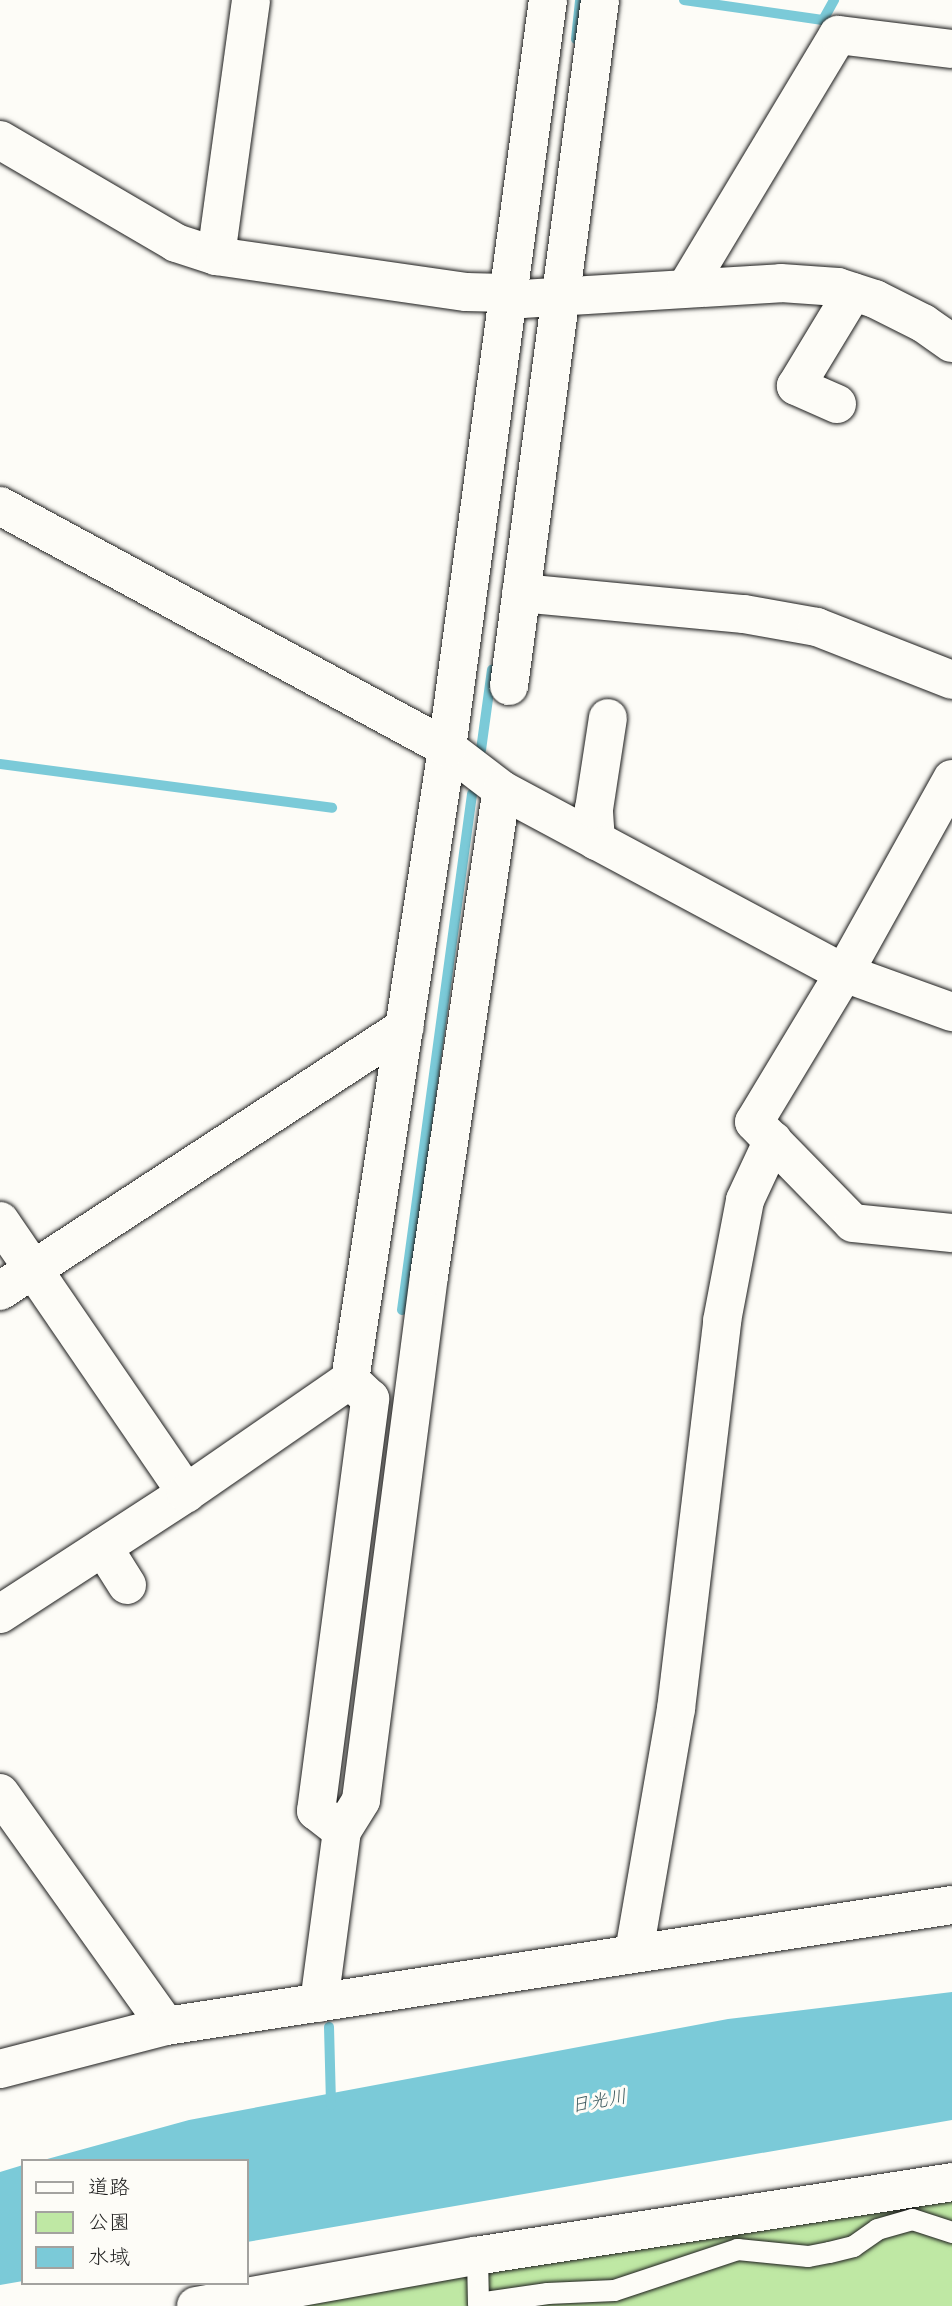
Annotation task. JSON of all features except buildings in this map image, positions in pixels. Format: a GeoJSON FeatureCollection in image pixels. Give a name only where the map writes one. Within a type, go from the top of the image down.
{"type":"FeatureCollection","features":[{"type":"Feature","properties":{"kind":"street"},"geometry":{"type":"LineString","coordinates":[[216,256],[251,0]]}},
{"type":"Feature","properties":{"kind":"street"},"geometry":{"type":"LineString","coordinates":[[0,1614],[186,1493],[350,1380],[447,748],[548,0]]}},
{"type":"Feature","properties":{"kind":"street"},"geometry":{"type":"LineString","coordinates":[[509,686],[600,0]]}},
{"type":"Feature","properties":{"kind":"street"},"geometry":{"type":"LineString","coordinates":[[686,288],[838,35],[952,49]]}},
{"type":"Feature","properties":{"kind":"street"},"geometry":{"type":"LineString","coordinates":[[0,140],[176,243],[216,256],[466,292],[507,293],[522,299],[781,283],[838,287],[875,299],[948,330]]}},
{"type":"Feature","properties":{"kind":"street"},"geometry":{"type":"LineString","coordinates":[[837,404],[796,386],[853,292]]}},
{"type":"Feature","properties":{"kind":"street"},"geometry":{"type":"LineString","coordinates":[[0,506],[447,748],[502,790],[844,973],[952,1012]]}},
{"type":"Feature","properties":{"kind":"street"},"geometry":{"type":"LineString","coordinates":[[521,593],[744,614],[817,627],[952,680]]}},
{"type":"Feature","properties":{"kind":"street"},"geometry":{"type":"LineString","coordinates":[[596,841],[594,809],[608,718]]}},
{"type":"Feature","properties":{"kind":"street"},"geometry":{"type":"LineString","coordinates":[[952,779],[844,973],[754,1122],[853,1223],[952,1233]]}},
{"type":"Feature","properties":{"kind":"street"},"geometry":{"type":"LineString","coordinates":[[319,2003],[342,1831],[361,1800],[429,1276],[502,790]]}},
{"type":"Feature","properties":{"kind":"street"},"geometry":{"type":"LineString","coordinates":[[0,1291],[404,1027]]}},
{"type":"Feature","properties":{"kind":"street"},"geometry":{"type":"LineString","coordinates":[[634,1952],[676,1709],[722,1321],[746,1200],[773,1140]]}},
{"type":"Feature","properties":{"kind":"street"},"geometry":{"type":"LineString","coordinates":[[0,1221],[186,1493]]}},
{"type":"Feature","properties":{"kind":"street"},"geometry":{"type":"LineString","coordinates":[[342,1831],[316,1811],[370,1399],[350,1380]]}},
{"type":"Feature","properties":{"kind":"street"},"geometry":{"type":"LineString","coordinates":[[103,1547],[127,1585]]}},
{"type":"Feature","properties":{"kind":"street"},"geometry":{"type":"LineString","coordinates":[[0,1793],[166,2026]]}},
{"type":"Feature","properties":{"kind":"street"},"geometry":{"type":"LineString","coordinates":[[0,2069],[166,2026],[952,1905]]}},
{"type":"Feature","properties":{"kind":"street"},"geometry":{"type":"LineString","coordinates":[[195,2306],[294,2297],[477,2256],[952,2182]]}},
{"type":"Feature","properties":{"kind":"lane"},"geometry":{"type":"LineString","coordinates":[[477,2256],[478,2303],[566,2299],[614,2290],[737,2249],[808,2256],[853,2246],[877,2229],[912,2220],[952,2232]]}},
{"type":"Feature","properties":{"kind":"green space"},"geometry":{"type":"Polygon","coordinates":[[[952,2198],[952,2306],[301,2306],[311,2301],[952,2198]]]}},
{"type":"Feature","properties":{"kind":"water","name":"日光川"},"geometry":{"type":"Polygon","coordinates":[[[952,1992],[952,2120],[248,2242],[248,2159],[47,2159],[189,2120],[728,2019],[952,1992]]]}},
{"type":"Feature","properties":{"kind":"water"},"geometry":{"type":"Polygon","coordinates":[[[21,2166],[21,2281],[0,2285],[0,2172],[21,2166]]]}},
{"type":"Feature","properties":{"kind":"waterway"},"geometry":{"type":"LineString","coordinates":[[576,39],[580,0]]}},
{"type":"Feature","properties":{"kind":"waterway"},"geometry":{"type":"LineString","coordinates":[[684,0],[823,20],[834,0]]}},
{"type":"Feature","properties":{"kind":"waterway"},"geometry":{"type":"LineString","coordinates":[[481,750],[492,670]]}},
{"type":"Feature","properties":{"kind":"waterway"},"geometry":{"type":"LineString","coordinates":[[0,764],[332,808]]}},
{"type":"Feature","properties":{"kind":"waterway"},"geometry":{"type":"LineString","coordinates":[[402,1310],[472,794]]}},
{"type":"Feature","properties":{"kind":"waterway"},"geometry":{"type":"LineString","coordinates":[[329,2027],[331,2105]]}}]}
